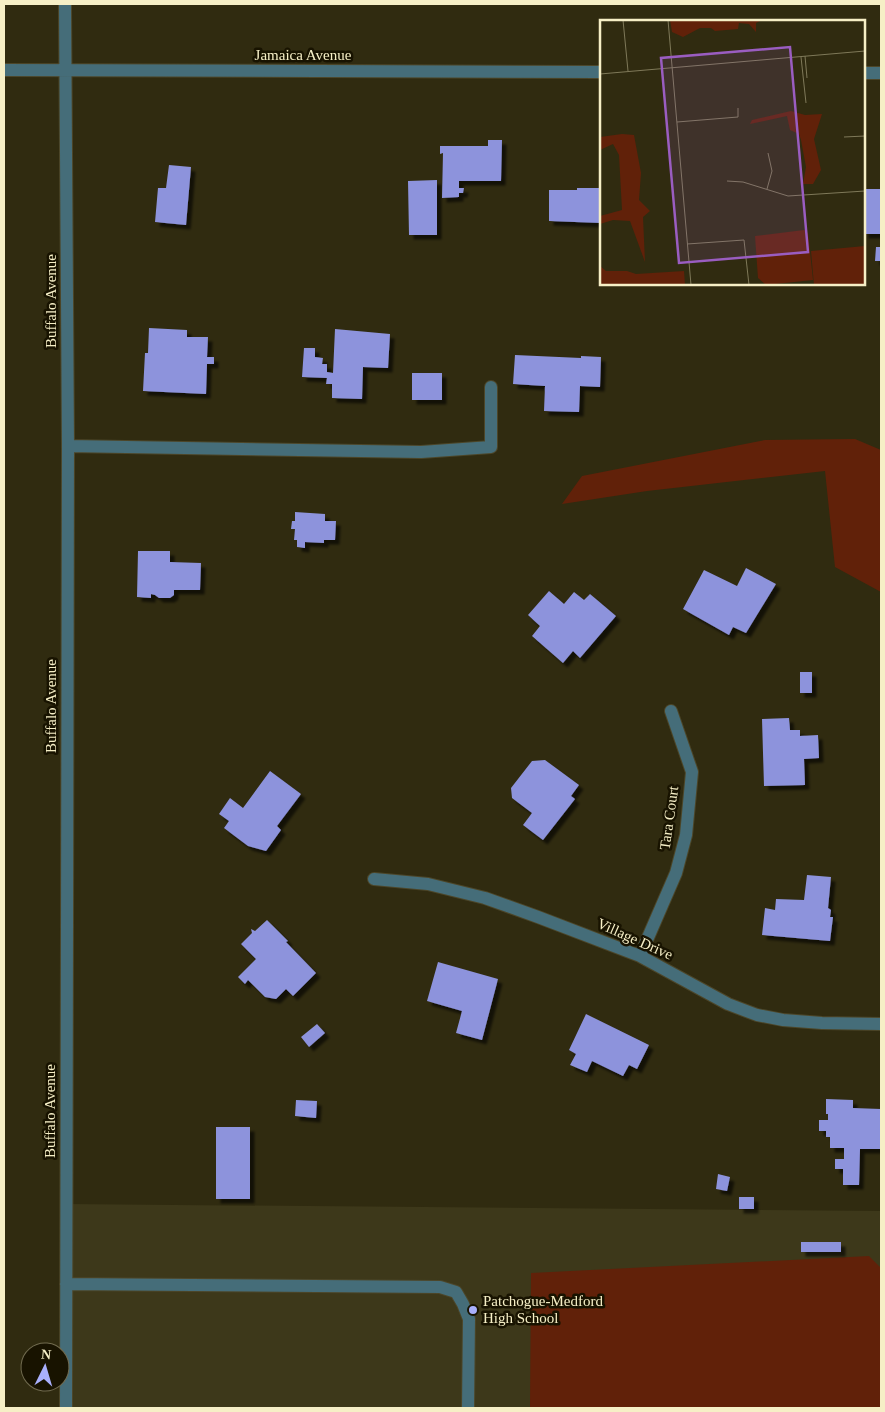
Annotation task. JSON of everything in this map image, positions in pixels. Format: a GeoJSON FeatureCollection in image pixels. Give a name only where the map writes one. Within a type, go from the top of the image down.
{"type":"FeatureCollection","features":[{"type":"Feature","properties":{"kind":"street","name":"Buffalo Avenue"},"geometry":{"type":"LineString","coordinates":[[65,4],[68,446],[66,1408]]}},
{"type":"Feature","properties":{"kind":"street","name":"Jamaica Avenue"},"geometry":{"type":"LineString","coordinates":[[4,70],[600,72]]}},
{"type":"Feature","properties":{"kind":"street"},"geometry":{"type":"LineString","coordinates":[[865,73],[881,73]]}},
{"type":"Feature","properties":{"kind":"street"},"geometry":{"type":"LineString","coordinates":[[68,446],[421,452],[491,447],[491,387]]}},
{"type":"Feature","properties":{"kind":"street","name":"Tara Court"},"geometry":{"type":"LineString","coordinates":[[640,956],[676,873],[686,835],[692,772],[671,711]]}},
{"type":"Feature","properties":{"kind":"street","name":"Village Drive"},"geometry":{"type":"LineString","coordinates":[[374,879],[428,884],[486,898],[640,956],[728,1004],[757,1015],[783,1020],[822,1023],[881,1024]]}},
{"type":"Feature","properties":{"kind":"street"},"geometry":{"type":"LineString","coordinates":[[66,1284],[440,1287],[456,1292],[464,1304],[469,1319],[468,1408]]}},
{"type":"Feature","properties":{"kind":"shaded area"},"geometry":{"type":"Polygon","coordinates":[[[855,439],[881,450],[881,592],[835,567],[825,471],[647,491],[562,504],[582,476],[765,440],[855,439]]]}},
{"type":"Feature","properties":{"kind":"shaded area","name":"Patchogue-Medford High School"},"geometry":{"type":"Polygon","coordinates":[[[66,1204],[881,1211],[881,1408],[65,1408],[65,1392],[70,1392],[70,1342],[65,1342],[66,1204]]]}},
{"type":"Feature","properties":{"kind":"shaded area"},"geometry":{"type":"Polygon","coordinates":[[[869,1256],[881,1268],[881,1408],[530,1408],[531,1273],[869,1256]]]}},
{"type":"Feature","properties":{"kind":"building"},"geometry":{"type":"Polygon","coordinates":[[[488,140],[502,140],[501,181],[459,181],[459,188],[464,188],[463,193],[459,193],[459,197],[442,198],[443,153],[440,154],[440,146],[488,146],[488,140]]]}},
{"type":"Feature","properties":{"kind":"building"},"geometry":{"type":"Polygon","coordinates":[[[169,165],[191,167],[186,225],[155,222],[158,188],[166,188],[169,165]]]}},
{"type":"Feature","properties":{"kind":"building"},"geometry":{"type":"Polygon","coordinates":[[[437,180],[437,235],[409,235],[408,181],[437,180]]]}},
{"type":"Feature","properties":{"kind":"building"},"geometry":{"type":"Polygon","coordinates":[[[577,188],[600,188],[600,223],[549,221],[549,190],[577,190],[577,188]]]}},
{"type":"Feature","properties":{"kind":"building"},"geometry":{"type":"Polygon","coordinates":[[[865,189],[881,189],[881,234],[865,234],[865,189]]]}},
{"type":"Feature","properties":{"kind":"building"},"geometry":{"type":"Polygon","coordinates":[[[876,247],[881,247],[881,261],[875,261],[876,247]]]}},
{"type":"Feature","properties":{"kind":"building"},"geometry":{"type":"Polygon","coordinates":[[[149,328],[187,330],[187,337],[208,337],[207,357],[214,357],[214,364],[207,364],[206,394],[143,391],[145,353],[148,353],[149,328]]]}},
{"type":"Feature","properties":{"kind":"building"},"geometry":{"type":"Polygon","coordinates":[[[335,329],[390,334],[388,368],[363,367],[362,399],[332,398],[332,384],[326,384],[327,378],[302,377],[304,348],[315,348],[315,357],[323,358],[322,364],[327,364],[327,372],[333,373],[335,329]]]}},
{"type":"Feature","properties":{"kind":"building"},"geometry":{"type":"Polygon","coordinates":[[[515,355],[601,357],[600,387],[580,386],[579,412],[544,411],[545,386],[513,384],[515,355]]]}},
{"type":"Feature","properties":{"kind":"building"},"geometry":{"type":"Polygon","coordinates":[[[412,373],[442,373],[442,400],[412,400],[412,373]]]}},
{"type":"Feature","properties":{"kind":"building"},"geometry":{"type":"Polygon","coordinates":[[[295,512],[325,514],[325,521],[336,521],[335,540],[324,540],[324,543],[305,542],[305,548],[297,547],[297,540],[294,540],[295,529],[291,529],[292,521],[295,521],[295,512]]]}},
{"type":"Feature","properties":{"kind":"building"},"geometry":{"type":"Polygon","coordinates":[[[138,551],[170,551],[170,562],[201,563],[200,590],[174,590],[174,595],[170,598],[159,598],[151,594],[151,598],[137,597],[138,551]]]}},
{"type":"Feature","properties":{"kind":"building"},"geometry":{"type":"Polygon","coordinates":[[[746,568],[776,584],[746,633],[733,627],[729,635],[683,609],[704,570],[737,586],[746,568]]]}},
{"type":"Feature","properties":{"kind":"building"},"geometry":{"type":"Polygon","coordinates":[[[549,591],[564,604],[574,592],[584,600],[590,594],[616,616],[580,658],[573,651],[563,663],[532,636],[540,626],[528,615],[549,591]]]}},
{"type":"Feature","properties":{"kind":"building"},"geometry":{"type":"Polygon","coordinates":[[[800,672],[812,672],[812,693],[800,693],[800,672]]]}},
{"type":"Feature","properties":{"kind":"building"},"geometry":{"type":"Polygon","coordinates":[[[789,718],[790,730],[800,730],[800,736],[818,735],[819,758],[804,759],[805,785],[764,786],[762,719],[789,718]]]}},
{"type":"Feature","properties":{"kind":"building"},"geometry":{"type":"Polygon","coordinates":[[[545,760],[579,785],[571,796],[575,799],[543,840],[523,825],[532,813],[512,798],[511,788],[532,761],[545,760]]]}},
{"type":"Feature","properties":{"kind":"building"},"geometry":{"type":"Polygon","coordinates":[[[270,771],[301,794],[277,826],[281,830],[266,851],[248,846],[224,828],[229,821],[219,814],[230,798],[243,808],[270,771]]]}},
{"type":"Feature","properties":{"kind":"building"},"geometry":{"type":"Polygon","coordinates":[[[807,875],[831,877],[828,908],[831,910],[830,917],[833,917],[830,941],[762,935],[765,908],[775,910],[776,899],[804,900],[807,875]]]}},
{"type":"Feature","properties":{"kind":"building"},"geometry":{"type":"Polygon","coordinates":[[[267,920],[316,973],[293,996],[286,989],[276,999],[265,997],[248,980],[245,984],[238,977],[256,959],[241,944],[252,933],[251,929],[255,931],[267,920]]]}},
{"type":"Feature","properties":{"kind":"building"},"geometry":{"type":"Polygon","coordinates":[[[438,962],[498,979],[482,1040],[456,1033],[462,1011],[427,1001],[438,962]]]}},
{"type":"Feature","properties":{"kind":"building"},"geometry":{"type":"Polygon","coordinates":[[[586,1014],[649,1045],[637,1069],[629,1065],[623,1076],[592,1061],[587,1072],[570,1065],[576,1054],[569,1050],[586,1014]]]}},
{"type":"Feature","properties":{"kind":"building"},"geometry":{"type":"Polygon","coordinates":[[[317,1024],[325,1033],[309,1047],[301,1037],[317,1024]]]}},
{"type":"Feature","properties":{"kind":"building"},"geometry":{"type":"Polygon","coordinates":[[[826,1099],[853,1100],[853,1108],[881,1109],[881,1149],[860,1149],[859,1185],[843,1185],[843,1169],[835,1169],[835,1159],[844,1159],[844,1148],[830,1148],[830,1137],[826,1137],[826,1131],[819,1131],[819,1120],[828,1120],[826,1099]]]}},
{"type":"Feature","properties":{"kind":"building"},"geometry":{"type":"Polygon","coordinates":[[[296,1100],[317,1101],[316,1118],[295,1116],[296,1100]]]}},
{"type":"Feature","properties":{"kind":"building"},"geometry":{"type":"Polygon","coordinates":[[[216,1127],[250,1127],[250,1199],[216,1199],[216,1127]]]}},
{"type":"Feature","properties":{"kind":"building"},"geometry":{"type":"Polygon","coordinates":[[[718,1174],[730,1177],[727,1191],[716,1189],[718,1174]]]}},
{"type":"Feature","properties":{"kind":"building"},"geometry":{"type":"Polygon","coordinates":[[[739,1197],[754,1197],[754,1209],[739,1209],[739,1197]]]}},
{"type":"Feature","properties":{"kind":"building"},"geometry":{"type":"Polygon","coordinates":[[[801,1242],[841,1242],[841,1252],[801,1252],[801,1242]]]}},
{"type":"Feature","properties":{"kind":"place","name":"Patchogue-Medford High School"},"geometry":{"type":"Point","coordinates":[473,1310]}}]}
